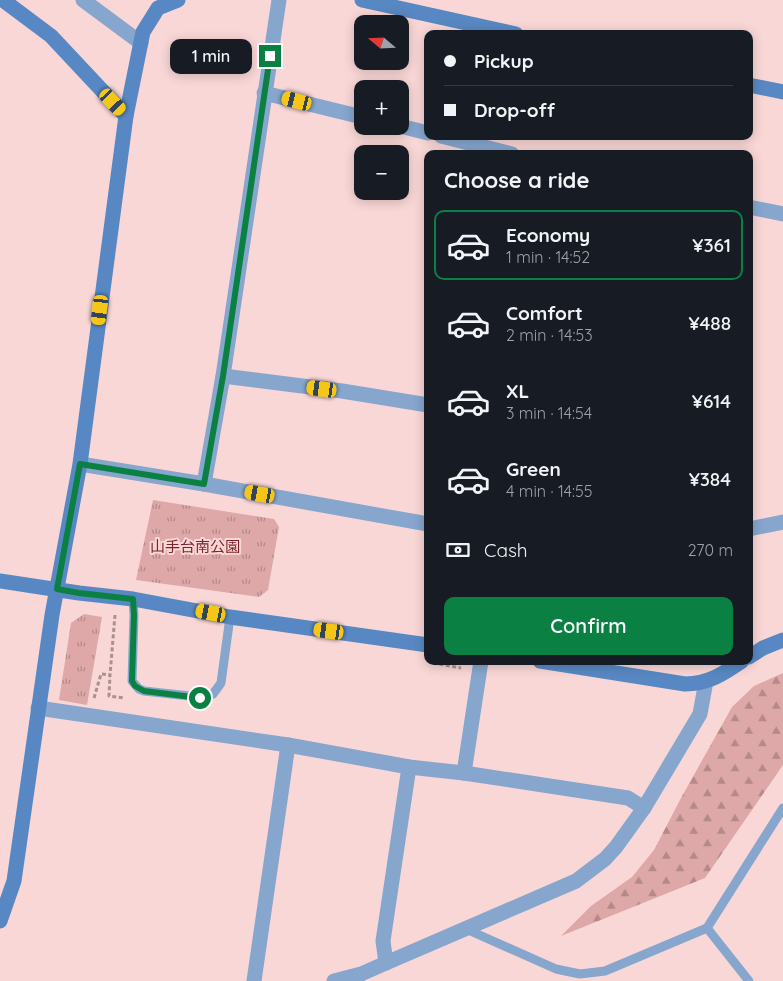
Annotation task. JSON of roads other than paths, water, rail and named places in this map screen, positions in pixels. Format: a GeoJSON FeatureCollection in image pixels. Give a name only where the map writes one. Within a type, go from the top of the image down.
{"type":"FeatureCollection","features":[{"type":"Feature","properties":{"kind":"street"},"geometry":{"type":"LineString","coordinates":[[3,0],[51,36],[126,116]]}},
{"type":"Feature","properties":{"kind":"street"},"geometry":{"type":"LineString","coordinates":[[83,0],[141,43]]}},
{"type":"Feature","properties":{"kind":"street"},"geometry":{"type":"LineString","coordinates":[[0,921],[14,881],[38,708],[80,464],[126,116],[143,32],[158,8],[178,0]]}},
{"type":"Feature","properties":{"kind":"street"},"geometry":{"type":"LineString","coordinates":[[204,484],[223,376],[279,0]]}},
{"type":"Feature","properties":{"kind":"street"},"geometry":{"type":"LineString","coordinates":[[362,0],[498,30]]}},
{"type":"Feature","properties":{"kind":"street"},"geometry":{"type":"LineString","coordinates":[[753,86],[783,92]]}},
{"type":"Feature","properties":{"kind":"street"},"geometry":{"type":"LineString","coordinates":[[264,93],[354,115]]}},
{"type":"Feature","properties":{"kind":"street"},"geometry":{"type":"LineString","coordinates":[[409,128],[424,132]]}},
{"type":"Feature","properties":{"kind":"street"},"geometry":{"type":"LineString","coordinates":[[457,140],[496,150]]}},
{"type":"Feature","properties":{"kind":"street"},"geometry":{"type":"LineString","coordinates":[[753,208],[783,214]]}},
{"type":"Feature","properties":{"kind":"street"},"geometry":{"type":"LineString","coordinates":[[223,376],[424,404]]}},
{"type":"Feature","properties":{"kind":"street"},"geometry":{"type":"LineString","coordinates":[[80,464],[424,523]]}},
{"type":"Feature","properties":{"kind":"street"},"geometry":{"type":"LineString","coordinates":[[753,528],[783,522]]}},
{"type":"Feature","properties":{"kind":"street"},"geometry":{"type":"LineString","coordinates":[[0,581],[133,599],[230,617],[424,644]]}},
{"type":"Feature","properties":{"kind":"street"},"geometry":{"type":"LineString","coordinates":[[753,654],[783,640]]}},
{"type":"Feature","properties":{"kind":"street"},"geometry":{"type":"LineString","coordinates":[[464,773],[479,665]]}},
{"type":"Feature","properties":{"kind":"street"},"geometry":{"type":"LineString","coordinates":[[573,665],[684,684],[696,684],[706,681],[736,665]]}},
{"type":"Feature","properties":{"kind":"street"},"geometry":{"type":"LineString","coordinates":[[334,981],[361,974],[386,964],[576,881],[605,859],[644,808],[700,714],[706,681]]}},
{"type":"Feature","properties":{"kind":"street"},"geometry":{"type":"LineString","coordinates":[[38,708],[288,745],[409,767],[464,773],[628,798],[644,808]]}},
{"type":"Feature","properties":{"kind":"street"},"geometry":{"type":"LineString","coordinates":[[254,981],[288,745]]}},
{"type":"Feature","properties":{"kind":"street"},"geometry":{"type":"LineString","coordinates":[[386,964],[383,941],[409,767]]}},
{"type":"Feature","properties":{"kind":"lane"},"geometry":{"type":"LineString","coordinates":[[133,599],[132,681],[135,686],[144,691],[200,698],[213,694],[221,683],[230,617]]}},
{"type":"Feature","properties":{"kind":"lane"},"geometry":{"type":"LineString","coordinates":[[466,929],[556,969],[580,974],[604,971],[707,928],[783,808]]}},
{"type":"Feature","properties":{"kind":"lane"},"geometry":{"type":"LineString","coordinates":[[707,928],[749,981]]}},
{"type":"Feature","properties":{"kind":"park label","name":"山手台南公園"},"geometry":{"type":"Point","coordinates":[195,547]}}]}
